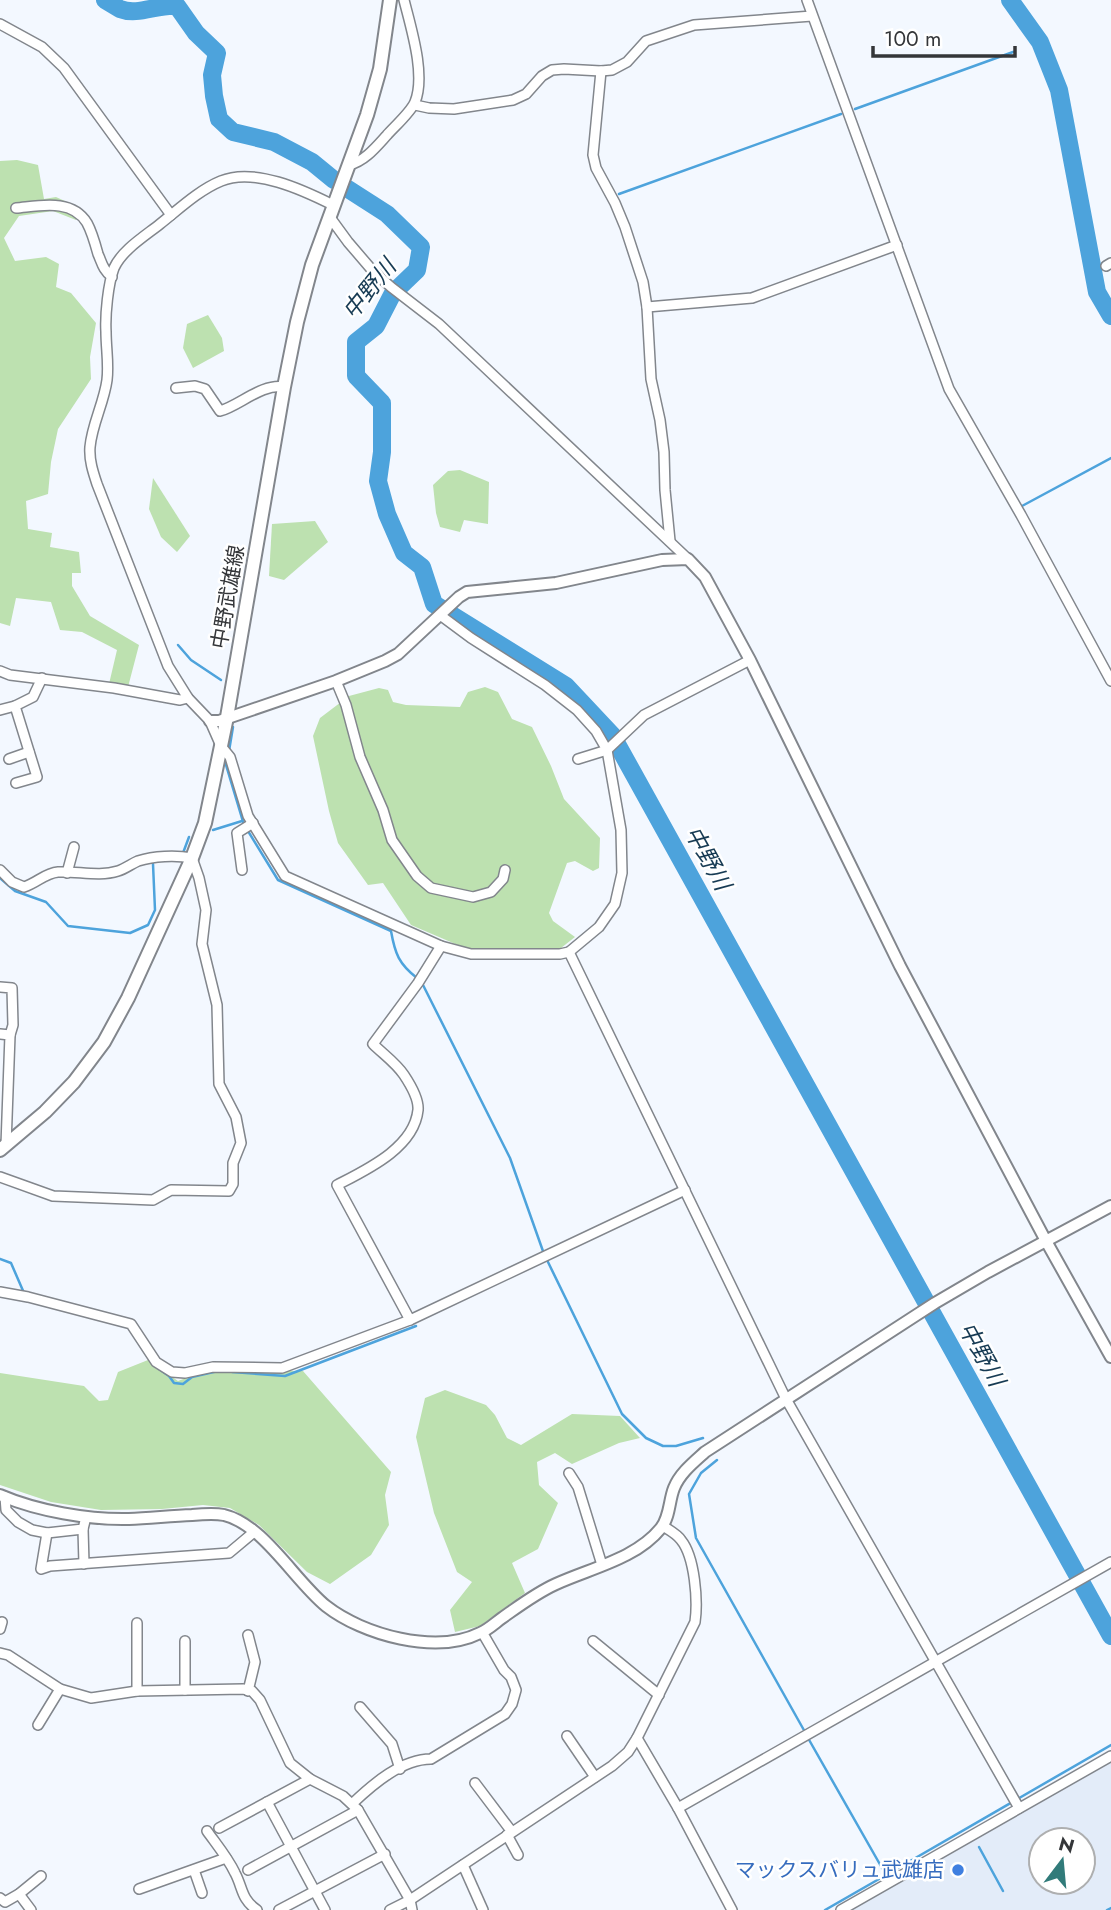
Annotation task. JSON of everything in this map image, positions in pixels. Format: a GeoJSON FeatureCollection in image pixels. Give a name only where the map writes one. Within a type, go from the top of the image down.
{"type":"FeatureCollection","features":[{"type":"Feature","properties":{"kind":"main road","name":"中野武雄線"},"geometry":{"type":"LineString","coordinates":[[3,1148],[45,1112],[74,1082],[104,1042],[128,999],[192,858],[205,823],[227,717],[284,387],[300,311],[312,265],[367,115],[380,69],[390,0]]}},
{"type":"Feature","properties":{"kind":"street"},"geometry":{"type":"LineString","coordinates":[[349,165],[357,163],[371,152],[415,105],[419,87],[417,61],[404,0]]}},
{"type":"Feature","properties":{"kind":"street"},"geometry":{"type":"LineString","coordinates":[[807,0],[949,389],[1111,681]]}},
{"type":"Feature","properties":{"kind":"street"},"geometry":{"type":"LineString","coordinates":[[415,105],[454,109],[513,100],[526,94],[542,76],[552,71],[612,70],[627,62],[646,41],[694,25],[812,16]]}},
{"type":"Feature","properties":{"kind":"street"},"geometry":{"type":"LineString","coordinates":[[0,24],[42,47],[64,68],[171,215]]}},
{"type":"Feature","properties":{"kind":"street"},"geometry":{"type":"LineString","coordinates":[[601,71],[593,155],[596,168],[625,227],[643,282],[651,379],[660,420],[670,541]]}},
{"type":"Feature","properties":{"kind":"street"},"geometry":{"type":"LineString","coordinates":[[440,615],[577,709],[596,731],[607,750],[621,830],[622,873],[615,904],[599,926],[569,952],[471,954],[441,946],[285,876],[248,816],[230,757],[221,746],[210,721],[188,698],[168,666],[97,484],[91,464],[91,439],[106,394],[109,368],[106,331],[115,267],[126,253],[171,215],[223,179],[262,178],[306,191],[331,211],[348,242],[372,270],[439,324],[705,577],[750,660],[900,966],[1046,1241],[1111,1357]]}},
{"type":"Feature","properties":{"kind":"street"},"geometry":{"type":"LineString","coordinates":[[16,208],[62,205],[74,210],[85,219],[104,271],[112,276]]}},
{"type":"Feature","properties":{"kind":"street"},"geometry":{"type":"LineString","coordinates":[[647,307],[752,298],[897,245]]}},
{"type":"Feature","properties":{"kind":"street"},"geometry":{"type":"LineString","coordinates":[[176,388],[195,386],[205,389],[219,411],[277,385],[284,387]]}},
{"type":"Feature","properties":{"kind":"street"},"geometry":{"type":"LineString","coordinates":[[210,721],[219,721],[335,681],[398,654],[450,605],[467,593],[556,583],[662,560],[688,559]]}},
{"type":"Feature","properties":{"kind":"street"},"geometry":{"type":"LineString","coordinates":[[578,759],[607,750],[644,715],[750,660]]}},
{"type":"Feature","properties":{"kind":"street"},"geometry":{"type":"LineString","coordinates":[[0,671],[10,675],[114,688],[180,700],[188,698]]}},
{"type":"Feature","properties":{"kind":"street"},"geometry":{"type":"LineString","coordinates":[[0,710],[33,697],[43,678]]}},
{"type":"Feature","properties":{"kind":"street"},"geometry":{"type":"LineString","coordinates":[[335,681],[346,705],[360,757],[383,810],[392,840],[417,876],[431,888],[473,897],[491,892],[503,878],[505,870]]}},
{"type":"Feature","properties":{"kind":"street"},"geometry":{"type":"LineString","coordinates":[[15,706],[37,777],[16,783]]}},
{"type":"Feature","properties":{"kind":"street"},"geometry":{"type":"LineString","coordinates":[[9,759],[29,752]]}},
{"type":"Feature","properties":{"kind":"street"},"geometry":{"type":"LineString","coordinates":[[242,870],[237,833],[253,823]]}},
{"type":"Feature","properties":{"kind":"street"},"geometry":{"type":"LineString","coordinates":[[67,873],[74,848]]}},
{"type":"Feature","properties":{"kind":"street"},"geometry":{"type":"LineString","coordinates":[[0,870],[12,882],[24,887],[34,884],[44,875],[57,872],[94,874],[117,871],[139,861],[160,857],[192,858],[206,910],[202,944],[217,1005],[219,1084],[236,1117],[240,1143],[233,1163],[233,1184],[229,1191],[171,1190],[153,1199],[53,1196],[0,1177]]}},
{"type":"Feature","properties":{"kind":"street"},"geometry":{"type":"LineString","coordinates":[[410,1320],[337,1185],[376,1165],[409,1135],[418,1109],[414,1093],[402,1072],[373,1044],[441,946]]}},
{"type":"Feature","properties":{"kind":"street"},"geometry":{"type":"LineString","coordinates":[[569,952],[786,1399],[1019,1808]]}},
{"type":"Feature","properties":{"kind":"street"},"geometry":{"type":"LineString","coordinates":[[0,987],[12,988],[13,1025],[5,1035],[3,1148]]}},
{"type":"Feature","properties":{"kind":"street"},"geometry":{"type":"LineString","coordinates":[[0,1292],[126,1324],[156,1362],[172,1372],[185,1373],[213,1367],[282,1368],[410,1320],[685,1190]]}},
{"type":"Feature","properties":{"kind":"street"},"geometry":{"type":"LineString","coordinates":[[83,1529],[47,1533],[32,1530],[18,1522],[6,1510],[3,1496],[86,1517],[128,1519],[223,1515],[239,1521],[254,1532],[326,1605],[358,1625],[429,1643],[461,1641],[482,1633],[532,1597],[555,1585],[637,1550],[663,1526],[675,1486],[689,1466],[705,1452],[920,1311],[1111,1206]]}},
{"type":"Feature","properties":{"kind":"street"},"geometry":{"type":"LineString","coordinates":[[569,1473],[578,1487],[602,1565]]}},
{"type":"Feature","properties":{"kind":"street"},"geometry":{"type":"LineString","coordinates":[[84,1564],[83,1529],[86,1517]]}},
{"type":"Feature","properties":{"kind":"street"},"geometry":{"type":"LineString","coordinates":[[390,1910],[410,1900],[510,1834],[628,1752],[695,1622],[697,1608],[690,1556],[680,1538],[663,1526]]}},
{"type":"Feature","properties":{"kind":"street"},"geometry":{"type":"LineString","coordinates":[[47,1533],[41,1569],[50,1566],[229,1553],[254,1532]]}},
{"type":"Feature","properties":{"kind":"street"},"geometry":{"type":"LineString","coordinates":[[678,1808],[1111,1562]]}},
{"type":"Feature","properties":{"kind":"street"},"geometry":{"type":"LineString","coordinates":[[137,1623],[137,1691]]}},
{"type":"Feature","properties":{"kind":"street"},"geometry":{"type":"LineString","coordinates":[[248,1870],[356,1807],[370,1787],[419,1759],[431,1759],[505,1714],[512,1704],[516,1690],[511,1676],[504,1670],[482,1633]]}},
{"type":"Feature","properties":{"kind":"street"},"geometry":{"type":"LineString","coordinates":[[248,1635],[256,1662],[248,1691]]}},
{"type":"Feature","properties":{"kind":"street"},"geometry":{"type":"LineString","coordinates":[[185,1641],[185,1690]]}},
{"type":"Feature","properties":{"kind":"street"},"geometry":{"type":"LineString","coordinates":[[593,1641],[659,1695]]}},
{"type":"Feature","properties":{"kind":"street"},"geometry":{"type":"LineString","coordinates":[[0,1653],[8,1655],[60,1689],[91,1698],[137,1691],[252,1691],[260,1700],[290,1763],[310,1779],[343,1796],[356,1807],[385,1854],[410,1900],[412,1910]]}},
{"type":"Feature","properties":{"kind":"street"},"geometry":{"type":"LineString","coordinates":[[38,1725],[60,1689]]}},
{"type":"Feature","properties":{"kind":"street"},"geometry":{"type":"LineString","coordinates":[[360,1707],[392,1744],[400,1769]]}},
{"type":"Feature","properties":{"kind":"street"},"geometry":{"type":"LineString","coordinates":[[567,1736],[595,1777]]}},
{"type":"Feature","properties":{"kind":"street"},"geometry":{"type":"LineString","coordinates":[[637,1738],[732,1910]]}},
{"type":"Feature","properties":{"kind":"street"},"geometry":{"type":"LineString","coordinates":[[841,1910],[1111,1756]]}},
{"type":"Feature","properties":{"kind":"street"},"geometry":{"type":"LineString","coordinates":[[219,1828],[310,1779]]}},
{"type":"Feature","properties":{"kind":"street"},"geometry":{"type":"LineString","coordinates":[[475,1783],[510,1834],[518,1855]]}},
{"type":"Feature","properties":{"kind":"street"},"geometry":{"type":"LineString","coordinates":[[267,1802],[326,1910]]}},
{"type":"Feature","properties":{"kind":"street"},"geometry":{"type":"LineString","coordinates":[[207,1831],[236,1874],[248,1904],[257,1910]]}},
{"type":"Feature","properties":{"kind":"street"},"geometry":{"type":"LineString","coordinates":[[279,1910],[385,1854]]}},
{"type":"Feature","properties":{"kind":"street"},"geometry":{"type":"LineString","coordinates":[[139,1889],[226,1858]]}},
{"type":"Feature","properties":{"kind":"street"},"geometry":{"type":"LineString","coordinates":[[463,1865],[483,1910]]}},
{"type":"Feature","properties":{"kind":"street"},"geometry":{"type":"LineString","coordinates":[[194,1870],[202,1893]]}},
{"type":"Feature","properties":{"kind":"street"},"geometry":{"type":"LineString","coordinates":[[0,1898],[5,1902],[41,1876]]}},
{"type":"Feature","properties":{"kind":"street"},"geometry":{"type":"LineString","coordinates":[[19,1894],[31,1910]]}},
{"type":"Feature","properties":{"kind":"shaded area"},"geometry":{"type":"Polygon","coordinates":[[[1111,1760],[1111,1910],[848,1910],[1111,1760]]]}},
{"type":"Feature","properties":{"kind":"green space"},"geometry":{"type":"Polygon","coordinates":[[[17,160],[38,165],[44,199],[56,197],[78,207],[76,220],[53,211],[19,216],[4,238],[15,261],[46,257],[59,264],[56,287],[71,293],[96,323],[90,357],[91,379],[58,429],[48,494],[26,501],[28,529],[52,533],[50,547],[79,552],[81,573],[72,573],[72,586],[90,616],[139,645],[128,687],[109,684],[117,650],[82,632],[60,630],[51,602],[16,598],[10,626],[0,623],[0,161],[17,160]]]}},
{"type":"Feature","properties":{"kind":"green space"},"geometry":{"type":"Polygon","coordinates":[[[208,315],[222,338],[224,351],[193,368],[183,348],[187,324],[208,315]]]}},
{"type":"Feature","properties":{"kind":"green space"},"geometry":{"type":"Polygon","coordinates":[[[460,470],[489,482],[488,524],[464,520],[460,532],[440,527],[433,485],[448,471],[460,470]]]}},
{"type":"Feature","properties":{"kind":"green space"},"geometry":{"type":"Polygon","coordinates":[[[153,478],[190,536],[177,552],[161,537],[149,509],[153,478]]]}},
{"type":"Feature","properties":{"kind":"green space"},"geometry":{"type":"Polygon","coordinates":[[[315,521],[328,542],[284,580],[269,576],[272,524],[315,521]]]}},
{"type":"Feature","properties":{"kind":"green space"},"geometry":{"type":"Polygon","coordinates":[[[485,687],[498,692],[512,719],[532,727],[564,799],[600,838],[599,868],[593,871],[575,861],[567,863],[549,913],[553,921],[575,937],[561,948],[467,949],[411,925],[383,883],[368,885],[338,843],[313,736],[320,718],[349,696],[379,688],[388,690],[393,702],[460,707],[468,692],[485,687]]]}},
{"type":"Feature","properties":{"kind":"green space"},"geometry":{"type":"Polygon","coordinates":[[[148,1360],[178,1381],[207,1370],[303,1371],[391,1472],[385,1495],[389,1525],[371,1555],[330,1584],[307,1572],[259,1525],[230,1508],[203,1505],[101,1510],[51,1502],[0,1485],[0,1373],[84,1386],[99,1401],[108,1400],[118,1372],[148,1360]]]}},
{"type":"Feature","properties":{"kind":"green space"},"geometry":{"type":"Polygon","coordinates":[[[445,1390],[486,1405],[495,1415],[507,1438],[521,1445],[572,1414],[620,1416],[640,1438],[619,1443],[572,1464],[555,1453],[537,1462],[539,1485],[558,1503],[538,1549],[512,1563],[525,1593],[480,1626],[455,1632],[450,1610],[472,1582],[457,1572],[434,1513],[416,1437],[425,1398],[445,1390]]]}},
{"type":"Feature","properties":{"kind":"waterway","name":"中野川"},"geometry":{"type":"LineString","coordinates":[[105,0],[127,11],[177,6],[196,33],[217,53],[212,75],[219,119],[233,132],[274,142],[312,162],[334,180]]}},
{"type":"Feature","properties":{"kind":"waterway"},"geometry":{"type":"LineString","coordinates":[[1010,0],[1040,42],[1059,90],[1097,292],[1111,316]]}},
{"type":"Feature","properties":{"kind":"waterway"},"geometry":{"type":"LineString","coordinates":[[855,109],[1013,52]]}},
{"type":"Feature","properties":{"kind":"waterway"},"geometry":{"type":"LineString","coordinates":[[619,194],[841,114]]}},
{"type":"Feature","properties":{"kind":"waterway","name":"中野川"},"geometry":{"type":"LineString","coordinates":[[348,189],[387,214],[421,247],[417,270],[393,293],[376,326],[356,342],[356,376],[382,403],[382,452],[378,481],[387,514],[404,553],[422,567],[434,604],[566,686],[612,735],[1111,1636]]}},
{"type":"Feature","properties":{"kind":"waterway"},"geometry":{"type":"LineString","coordinates":[[1022,506],[1111,458]]}},
{"type":"Feature","properties":{"kind":"waterway"},"geometry":{"type":"LineString","coordinates":[[178,645],[191,660],[221,680]]}},
{"type":"Feature","properties":{"kind":"waterway"},"geometry":{"type":"LineString","coordinates":[[229,751],[233,727]]}},
{"type":"Feature","properties":{"kind":"waterway"},"geometry":{"type":"LineString","coordinates":[[227,758],[226,765],[244,825]]}},
{"type":"Feature","properties":{"kind":"waterway"},"geometry":{"type":"LineString","coordinates":[[213,830],[242,821]]}},
{"type":"Feature","properties":{"kind":"waterway"},"geometry":{"type":"LineString","coordinates":[[248,831],[278,880],[391,931],[399,958],[417,978]]}},
{"type":"Feature","properties":{"kind":"waterway"},"geometry":{"type":"LineString","coordinates":[[181,853],[189,837]]}},
{"type":"Feature","properties":{"kind":"waterway"},"geometry":{"type":"LineString","coordinates":[[0,878],[15,891],[46,902],[68,926],[130,933],[148,925],[155,910],[153,864]]}},
{"type":"Feature","properties":{"kind":"waterway"},"geometry":{"type":"LineString","coordinates":[[422,983],[510,1158],[544,1254]]}},
{"type":"Feature","properties":{"kind":"waterway"},"geometry":{"type":"LineString","coordinates":[[0,1259],[11,1263],[24,1293]]}},
{"type":"Feature","properties":{"kind":"waterway"},"geometry":{"type":"LineString","coordinates":[[547,1260],[622,1414],[646,1438],[663,1446],[676,1446],[703,1438]]}},
{"type":"Feature","properties":{"kind":"waterway"},"geometry":{"type":"LineString","coordinates":[[232,1372],[285,1376],[416,1326]]}},
{"type":"Feature","properties":{"kind":"waterway"},"geometry":{"type":"LineString","coordinates":[[136,1339],[154,1365]]}},
{"type":"Feature","properties":{"kind":"waterway"},"geometry":{"type":"LineString","coordinates":[[159,1369],[174,1383],[183,1384],[192,1377],[218,1371]]}},
{"type":"Feature","properties":{"kind":"waterway"},"geometry":{"type":"LineString","coordinates":[[717,1460],[701,1473],[689,1494],[696,1538],[805,1732]]}},
{"type":"Feature","properties":{"kind":"waterway"},"geometry":{"type":"LineString","coordinates":[[808,1738],[886,1875],[1111,1745]]}},
{"type":"Feature","properties":{"kind":"waterway"},"geometry":{"type":"LineString","coordinates":[[979,1847],[1003,1891]]}},
{"type":"Feature","properties":{"kind":"waterway"},"geometry":{"type":"LineString","coordinates":[[825,1910],[886,1875]]}},
{"type":"Feature","properties":{"kind":"waterway"},"geometry":{"type":"LineString","coordinates":[[1107,1910],[1111,1908]]}},
{"type":"Feature","properties":{"kind":"place","name":"マックスバリュ武雄店"},"geometry":{"type":"Point","coordinates":[958,1870]}}]}
